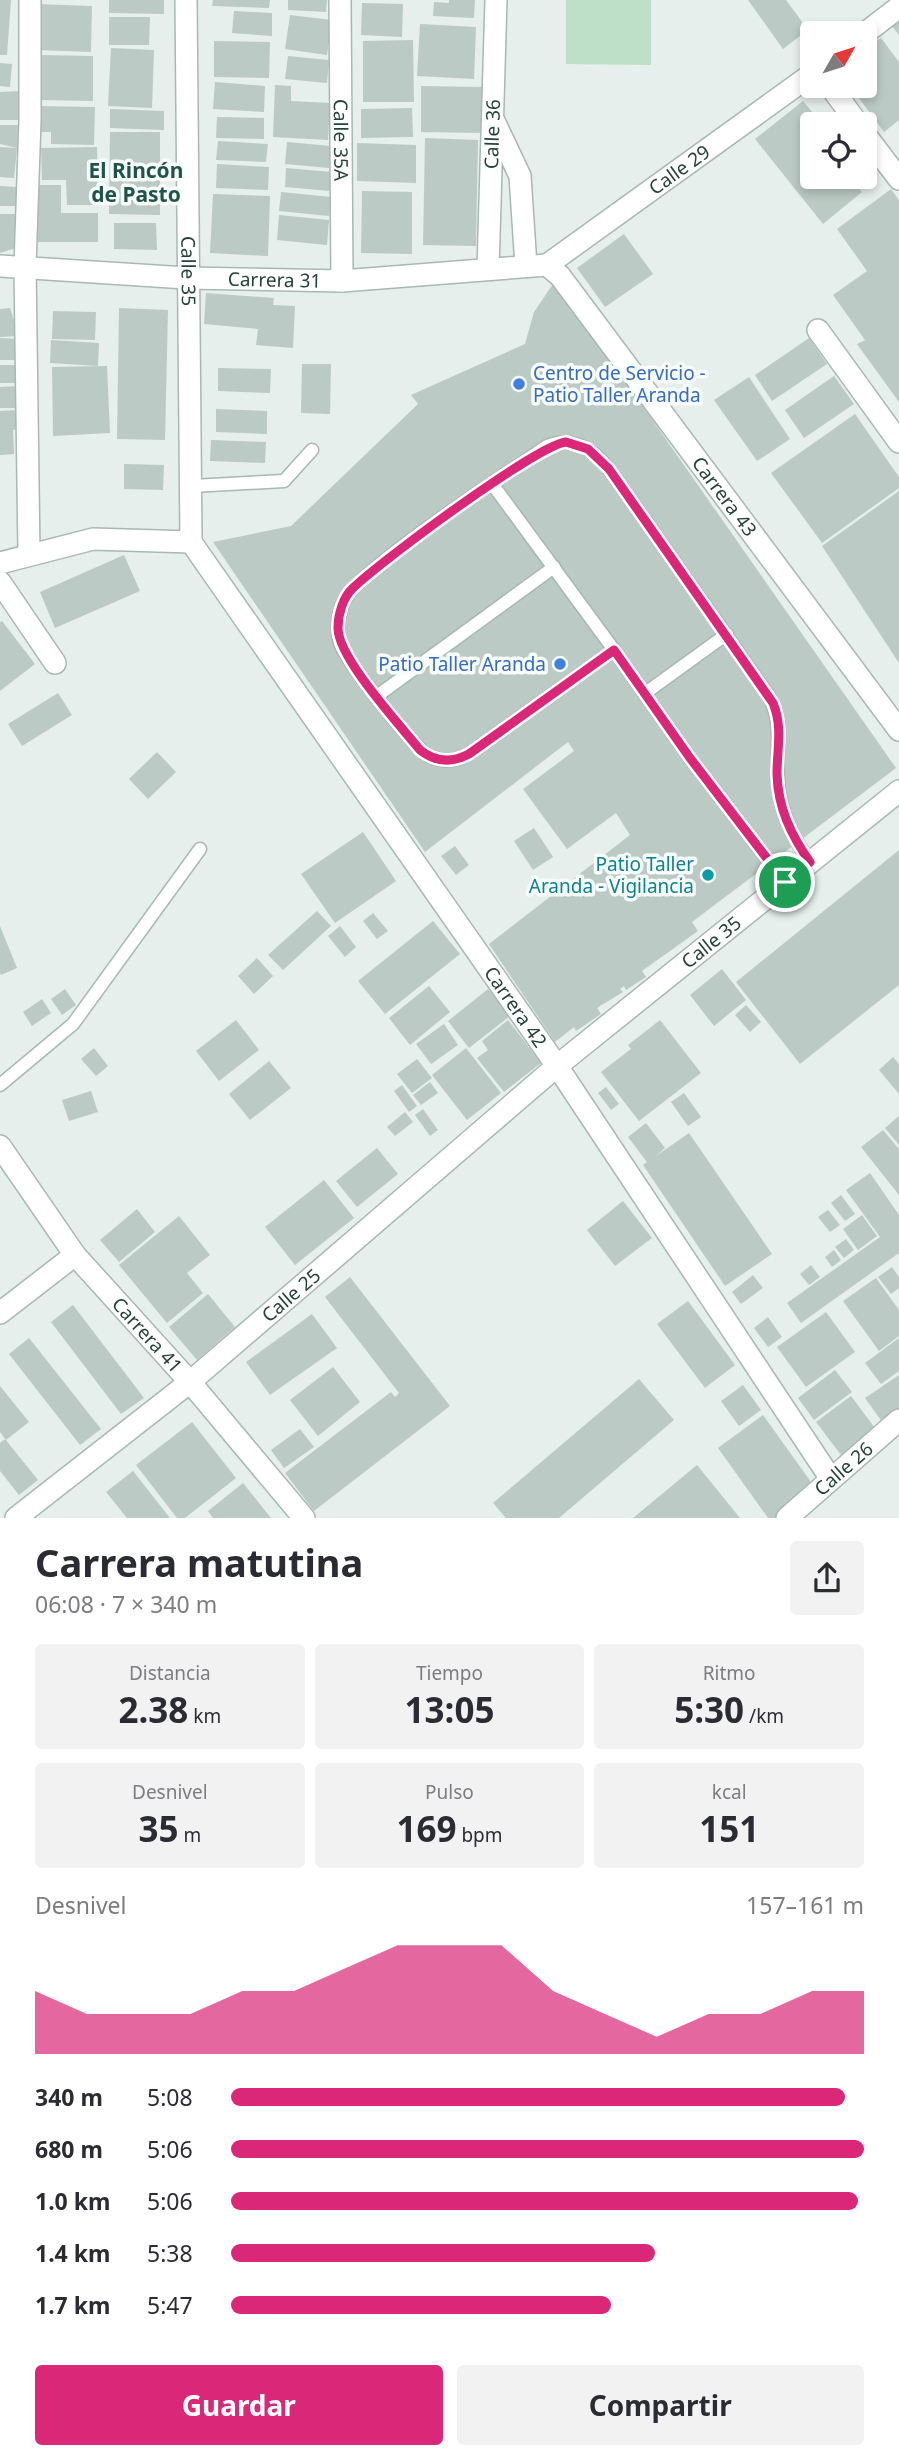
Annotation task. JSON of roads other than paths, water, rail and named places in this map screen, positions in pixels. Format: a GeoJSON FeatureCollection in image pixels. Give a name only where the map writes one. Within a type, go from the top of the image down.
{"type":"FeatureCollection","features":[{"type":"Feature","properties":{"kind":"street"},"geometry":{"type":"LineString","coordinates":[[29,554],[25,266],[30,120],[30,0]]}},
{"type":"Feature","properties":{"kind":"street","name":"Calle 35"},"geometry":{"type":"LineString","coordinates":[[186,0],[186,278],[191,542]]}},
{"type":"Feature","properties":{"kind":"street","name":"Calle 35A"},"geometry":{"type":"LineString","coordinates":[[340,0],[342,281]]}},
{"type":"Feature","properties":{"kind":"street","name":"Calle 36"},"geometry":{"type":"LineString","coordinates":[[488,269],[496,0]]}},
{"type":"Feature","properties":{"kind":"street"},"geometry":{"type":"LineString","coordinates":[[877,24],[899,7]]}},
{"type":"Feature","properties":{"kind":"street","name":"Calle 29"},"geometry":{"type":"LineString","coordinates":[[537,266],[800,82]]}},
{"type":"Feature","properties":{"kind":"street"},"geometry":{"type":"LineString","coordinates":[[493,119],[520,176],[537,266]]}},
{"type":"Feature","properties":{"kind":"street"},"geometry":{"type":"LineString","coordinates":[[877,150],[899,179]]}},
{"type":"Feature","properties":{"kind":"street","name":"Carrera 31"},"geometry":{"type":"LineString","coordinates":[[0,266],[186,278],[342,281],[537,266]]}},
{"type":"Feature","properties":{"kind":"street","name":"Carrera 43"},"geometry":{"type":"LineString","coordinates":[[537,266],[560,276],[899,730]]}},
{"type":"Feature","properties":{"kind":"street"},"geometry":{"type":"LineString","coordinates":[[818,330],[899,442]]}},
{"type":"Feature","properties":{"kind":"street"},"geometry":{"type":"LineString","coordinates":[[0,564],[29,554],[93,539],[191,542]]}},
{"type":"Feature","properties":{"kind":"street","name":"Carrera 42"},"geometry":{"type":"LineString","coordinates":[[191,542],[557,1066],[831,1479]]}},
{"type":"Feature","properties":{"kind":"street"},"geometry":{"type":"LineString","coordinates":[[0,582],[55,663]]}},
{"type":"Feature","properties":{"kind":"street","name":"Calle 35"},"geometry":{"type":"LineString","coordinates":[[557,1066],[899,791]]}},
{"type":"Feature","properties":{"kind":"street","name":"Calle 25"},"geometry":{"type":"LineString","coordinates":[[16,1517],[190,1382],[557,1066]]}},
{"type":"Feature","properties":{"kind":"street","name":"Carrera 41"},"geometry":{"type":"LineString","coordinates":[[0,1146],[75,1255],[190,1382],[304,1517]]}},
{"type":"Feature","properties":{"kind":"street"},"geometry":{"type":"LineString","coordinates":[[0,1313],[75,1255]]}},
{"type":"Feature","properties":{"kind":"street","name":"Calle 26"},"geometry":{"type":"LineString","coordinates":[[787,1517],[899,1420]]}},
{"type":"Feature","properties":{"kind":"lane"},"geometry":{"type":"LineString","coordinates":[[614,650],[469,754],[456,760],[442,760],[424,754],[377,696],[341,646],[338,626],[351,590],[386,561],[493,485],[554,444],[570,442],[588,449],[609,469],[727,634],[776,710],[779,724],[777,774],[781,802],[790,830],[810,862]]}},
{"type":"Feature","properties":{"kind":"lane"},"geometry":{"type":"LineString","coordinates":[[192,486],[284,481],[312,450]]}},
{"type":"Feature","properties":{"kind":"lane"},"geometry":{"type":"LineString","coordinates":[[493,485],[644,694],[785,882]]}},
{"type":"Feature","properties":{"kind":"lane"},"geometry":{"type":"LineString","coordinates":[[377,696],[554,567]]}},
{"type":"Feature","properties":{"kind":"lane"},"geometry":{"type":"LineString","coordinates":[[644,694],[727,634]]}},
{"type":"Feature","properties":{"kind":"lane"},"geometry":{"type":"LineString","coordinates":[[0,1085],[73,1024],[200,849]]}},
{"type":"Feature","properties":{"kind":"place","name":"Centro de Servicio - Patio Taller Aranda"},"geometry":{"type":"Point","coordinates":[519,384]}},
{"type":"Feature","properties":{"kind":"place","name":"Patio Taller Aranda"},"geometry":{"type":"Point","coordinates":[560,664]}},
{"type":"Feature","properties":{"kind":"place","name":"Patio Taller Aranda - Vigilancia"},"geometry":{"type":"Point","coordinates":[708,875]}},
{"type":"Feature","properties":{"kind":"district","name":"El Rincón de Pasto"},"geometry":{"type":"Point","coordinates":[136,182]}}]}
